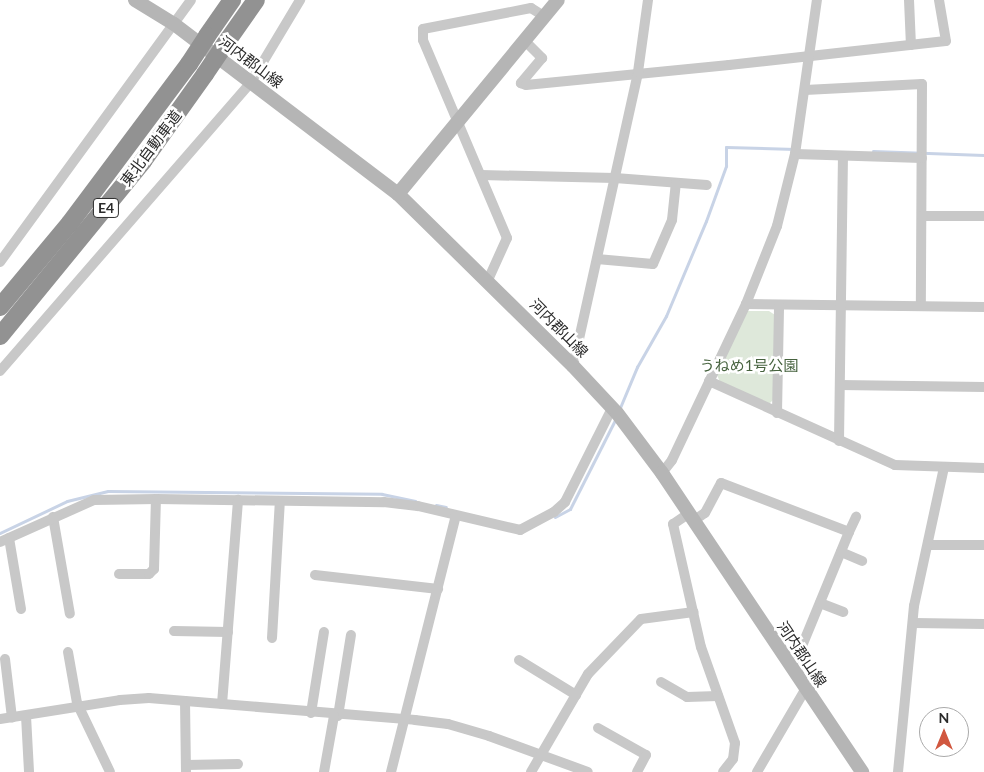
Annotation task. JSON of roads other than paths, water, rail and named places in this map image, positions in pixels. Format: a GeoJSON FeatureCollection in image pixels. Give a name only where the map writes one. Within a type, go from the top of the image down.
{"type":"FeatureCollection","features":[{"type":"Feature","properties":{"kind":"highway","name":"東北自動車道"},"geometry":{"type":"LineString","coordinates":[[0,307],[76,216],[189,64],[232,0]]}},
{"type":"Feature","properties":{"kind":"highway","name":"東北自動車道"},"geometry":{"type":"LineString","coordinates":[[0,336],[143,160],[256,0]]}},
{"type":"Feature","properties":{"kind":"main road","name":"河内郡山線"},"geometry":{"type":"LineString","coordinates":[[134,0],[174,24],[398,194],[488,280],[573,366],[617,414],[662,473],[862,772]]}},
{"type":"Feature","properties":{"kind":"main road"},"geometry":{"type":"LineString","coordinates":[[398,194],[526,42],[558,0]]}},
{"type":"Feature","properties":{"kind":"street"},"geometry":{"type":"LineString","coordinates":[[0,262],[191,0]]}},
{"type":"Feature","properties":{"kind":"street"},"geometry":{"type":"LineString","coordinates":[[0,371],[250,82],[300,0]]}},
{"type":"Feature","properties":{"kind":"street"},"geometry":{"type":"LineString","coordinates":[[573,366],[638,72],[648,0]]}},
{"type":"Feature","properties":{"kind":"street"},"geometry":{"type":"LineString","coordinates":[[662,473],[672,460],[746,304],[782,210],[795,154],[806,90],[817,0]]}},
{"type":"Feature","properties":{"kind":"street"},"geometry":{"type":"LineString","coordinates":[[909,0],[911,45]]}},
{"type":"Feature","properties":{"kind":"street"},"geometry":{"type":"LineString","coordinates":[[526,42],[542,58],[521,83],[526,85],[946,41],[939,0]]}},
{"type":"Feature","properties":{"kind":"street"},"geometry":{"type":"LineString","coordinates":[[488,280],[507,238],[423,40],[423,29],[532,8],[544,16]]}},
{"type":"Feature","properties":{"kind":"street"},"geometry":{"type":"LineString","coordinates":[[806,90],[922,84],[921,306]]}},
{"type":"Feature","properties":{"kind":"street"},"geometry":{"type":"LineString","coordinates":[[795,154],[922,158]]}},
{"type":"Feature","properties":{"kind":"street"},"geometry":{"type":"LineString","coordinates":[[839,441],[843,156]]}},
{"type":"Feature","properties":{"kind":"street"},"geometry":{"type":"LineString","coordinates":[[481,174],[615,178],[707,185]]}},
{"type":"Feature","properties":{"kind":"street"},"geometry":{"type":"LineString","coordinates":[[597,259],[653,264],[672,220],[676,183]]}},
{"type":"Feature","properties":{"kind":"street"},"geometry":{"type":"LineString","coordinates":[[922,216],[984,216]]}},
{"type":"Feature","properties":{"kind":"street"},"geometry":{"type":"LineString","coordinates":[[746,304],[984,307]]}},
{"type":"Feature","properties":{"kind":"street"},"geometry":{"type":"LineString","coordinates":[[777,413],[779,305]]}},
{"type":"Feature","properties":{"kind":"street"},"geometry":{"type":"LineString","coordinates":[[709,382],[895,465],[984,468]]}},
{"type":"Feature","properties":{"kind":"street"},"geometry":{"type":"LineString","coordinates":[[840,386],[984,387]]}},
{"type":"Feature","properties":{"kind":"street"},"geometry":{"type":"LineString","coordinates":[[21,609],[4,540],[94,500],[384,502],[516,530],[554,512],[565,502],[617,414]]}},
{"type":"Feature","properties":{"kind":"street"},"geometry":{"type":"LineString","coordinates":[[898,772],[914,623],[914,606],[944,467]]}},
{"type":"Feature","properties":{"kind":"street"},"geometry":{"type":"LineString","coordinates":[[723,772],[733,759],[735,743],[701,647],[673,524],[705,514],[721,483],[849,532]]}},
{"type":"Feature","properties":{"kind":"street"},"geometry":{"type":"LineString","coordinates":[[119,574],[149,574],[154,569],[156,499]]}},
{"type":"Feature","properties":{"kind":"street"},"geometry":{"type":"LineString","coordinates":[[222,704],[238,500]]}},
{"type":"Feature","properties":{"kind":"street"},"geometry":{"type":"LineString","coordinates":[[272,638],[280,501]]}},
{"type":"Feature","properties":{"kind":"street"},"geometry":{"type":"LineString","coordinates":[[391,772],[402,719],[456,516]]}},
{"type":"Feature","properties":{"kind":"street"},"geometry":{"type":"LineString","coordinates":[[789,664],[798,656],[856,516]]}},
{"type":"Feature","properties":{"kind":"street"},"geometry":{"type":"LineString","coordinates":[[53,517],[70,614]]}},
{"type":"Feature","properties":{"kind":"street"},"geometry":{"type":"LineString","coordinates":[[928,545],[984,545]]}},
{"type":"Feature","properties":{"kind":"street"},"geometry":{"type":"LineString","coordinates":[[841,552],[862,561]]}},
{"type":"Feature","properties":{"kind":"street"},"geometry":{"type":"LineString","coordinates":[[316,575],[438,589]]}},
{"type":"Feature","properties":{"kind":"street"},"geometry":{"type":"LineString","coordinates":[[820,603],[843,612]]}},
{"type":"Feature","properties":{"kind":"street"},"geometry":{"type":"LineString","coordinates":[[531,772],[588,674],[641,619],[694,612]]}},
{"type":"Feature","properties":{"kind":"street"},"geometry":{"type":"LineString","coordinates":[[914,623],[984,624]]}},
{"type":"Feature","properties":{"kind":"street"},"geometry":{"type":"LineString","coordinates":[[174,631],[228,632]]}},
{"type":"Feature","properties":{"kind":"street"},"geometry":{"type":"LineString","coordinates":[[311,713],[324,632]]}},
{"type":"Feature","properties":{"kind":"street"},"geometry":{"type":"LineString","coordinates":[[324,772],[351,635]]}},
{"type":"Feature","properties":{"kind":"street"},"geometry":{"type":"LineString","coordinates":[[68,652],[79,708],[110,772]]}},
{"type":"Feature","properties":{"kind":"street"},"geometry":{"type":"LineString","coordinates":[[5,658],[12,718]]}},
{"type":"Feature","properties":{"kind":"street"},"geometry":{"type":"LineString","coordinates":[[519,660],[576,695]]}},
{"type":"Feature","properties":{"kind":"street"},"geometry":{"type":"LineString","coordinates":[[661,682],[687,697],[718,696]]}},
{"type":"Feature","properties":{"kind":"street"},"geometry":{"type":"LineString","coordinates":[[757,772],[806,688]]}},
{"type":"Feature","properties":{"kind":"street"},"geometry":{"type":"LineString","coordinates":[[0,719],[120,700],[185,701],[336,716],[402,719],[448,724],[588,772]]}},
{"type":"Feature","properties":{"kind":"street"},"geometry":{"type":"LineString","coordinates":[[185,701],[186,768],[238,764]]}},
{"type":"Feature","properties":{"kind":"street"},"geometry":{"type":"LineString","coordinates":[[26,716],[29,772]]}},
{"type":"Feature","properties":{"kind":"street"},"geometry":{"type":"LineString","coordinates":[[598,728],[646,755],[637,772]]}},
{"type":"Feature","properties":{"kind":"waterway"},"geometry":{"type":"LineString","coordinates":[[619,410],[637,367],[666,316],[706,221],[726,166],[726,147],[795,149]]}},
{"type":"Feature","properties":{"kind":"waterway"},"geometry":{"type":"LineString","coordinates":[[873,151],[984,155]]}},
{"type":"Feature","properties":{"kind":"waterway"},"geometry":{"type":"LineString","coordinates":[[555,517],[570,509],[616,418]]}},
{"type":"Feature","properties":{"kind":"waterway"},"geometry":{"type":"LineString","coordinates":[[0,533],[67,501],[108,491],[382,494],[415,501]]}},
{"type":"Feature","properties":{"kind":"waterway"},"geometry":{"type":"LineString","coordinates":[[436,505],[446,507]]}},
{"type":"Feature","properties":{"kind":"park label","name":"うねめ1号公園"},"geometry":{"type":"Point","coordinates":[749,366]}}]}
